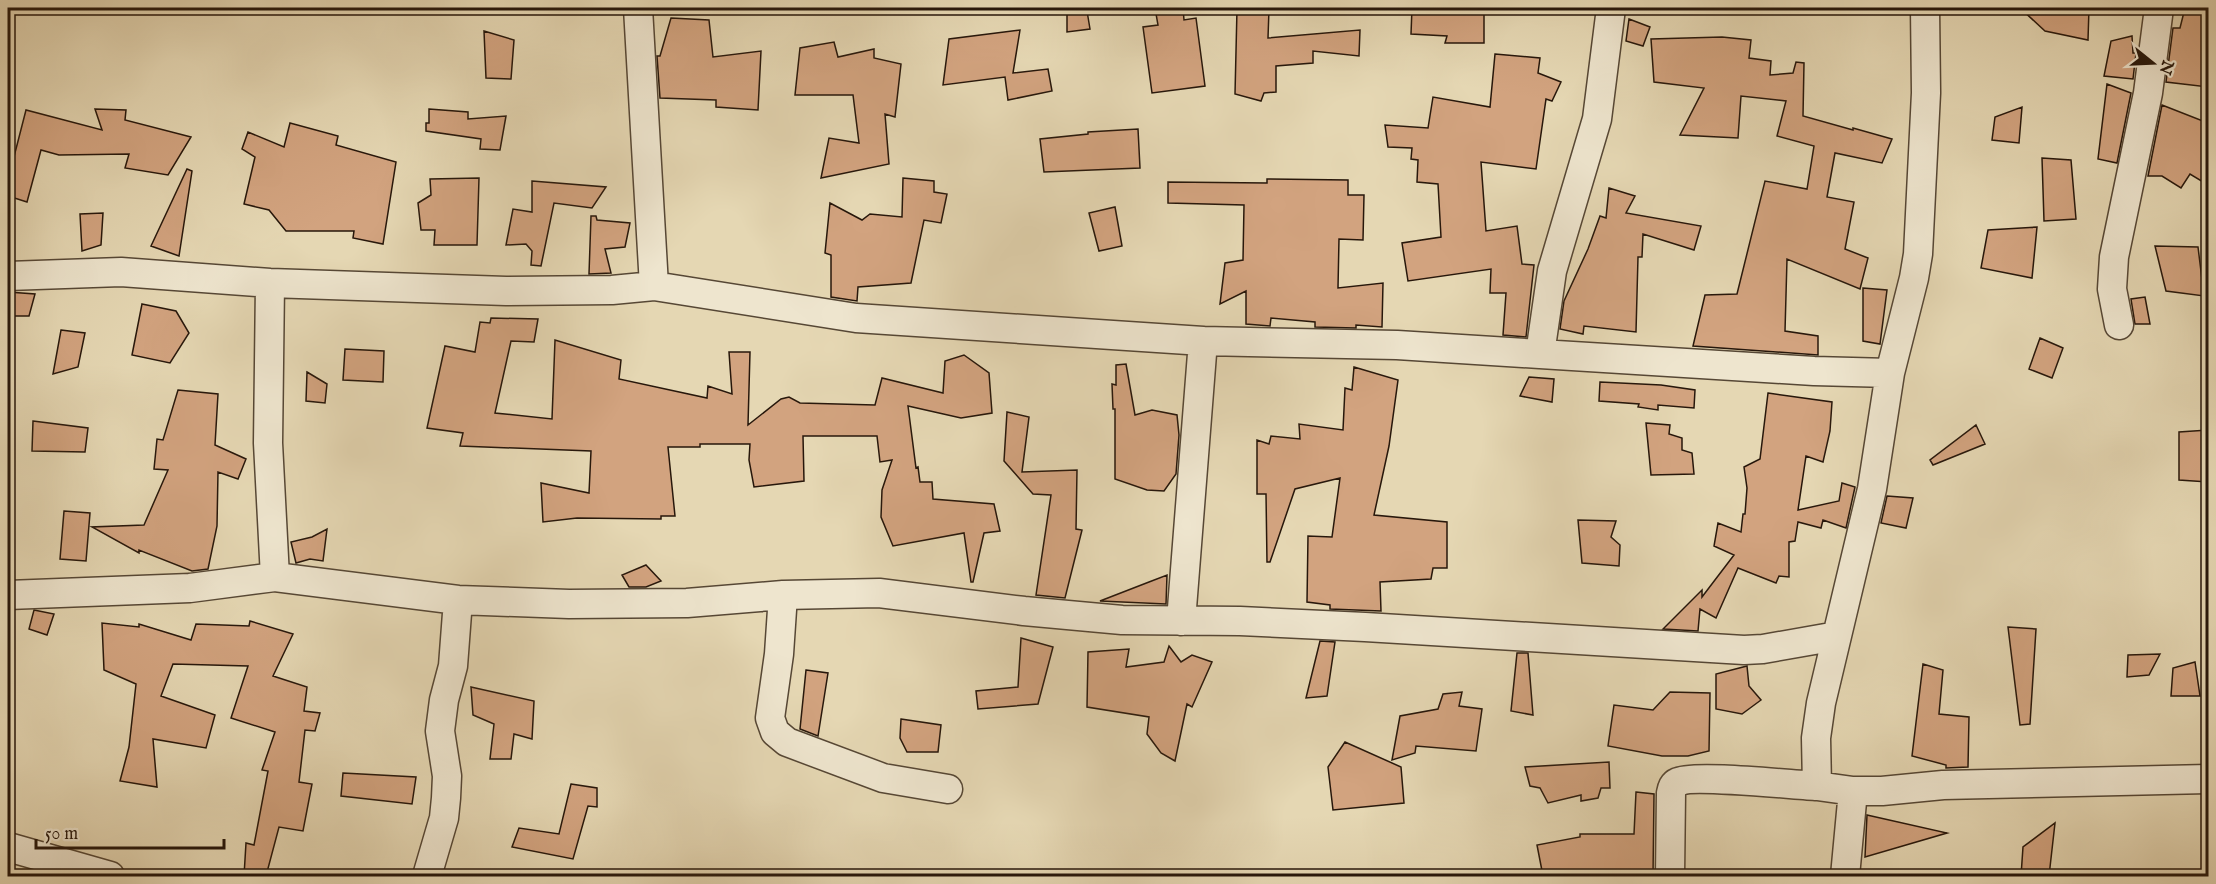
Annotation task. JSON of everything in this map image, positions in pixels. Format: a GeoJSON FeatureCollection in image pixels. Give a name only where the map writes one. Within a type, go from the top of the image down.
{"type":"FeatureCollection","features":[{"type":"Feature","properties":{"kind":"street"},"geometry":{"type":"LineString","coordinates":[[638,8],[654,286]]}},
{"type":"Feature","properties":{"kind":"street"},"geometry":{"type":"LineString","coordinates":[[1540,354],[1552,271],[1597,119],[1611,8]]}},
{"type":"Feature","properties":{"kind":"street"},"geometry":{"type":"LineString","coordinates":[[1817,786],[1816,738],[1821,703],[1872,489],[1890,373],[1918,254],[1926,93],[1925,8]]}},
{"type":"Feature","properties":{"kind":"street"},"geometry":{"type":"LineString","coordinates":[[2119,325],[2112,289],[2114,257],[2148,93],[2159,8]]}},
{"type":"Feature","properties":{"kind":"street"},"geometry":{"type":"LineString","coordinates":[[8,276],[121,272],[270,283],[506,291],[612,290],[654,286],[856,318],[1203,341],[1398,345],[1815,371],[1890,373]]}},
{"type":"Feature","properties":{"kind":"street"},"geometry":{"type":"LineString","coordinates":[[270,283],[268,443],[275,578]]}},
{"type":"Feature","properties":{"kind":"street"},"geometry":{"type":"LineString","coordinates":[[1181,621],[1203,341]]}},
{"type":"Feature","properties":{"kind":"street"},"geometry":{"type":"LineString","coordinates":[[8,595],[190,588],[275,578],[458,600],[569,604],[687,603],[783,595],[879,593],[1122,620],[1365,627],[1744,650],[1763,649],[1837,636]]}},
{"type":"Feature","properties":{"kind":"street"},"geometry":{"type":"LineString","coordinates":[[783,595],[779,654],[770,718],[775,732],[787,742],[884,778],[948,789]]}},
{"type":"Feature","properties":{"kind":"street"},"geometry":{"type":"LineString","coordinates":[[427,876],[441,828],[446,798],[447,776],[440,731],[444,700],[453,666],[458,600]]}},
{"type":"Feature","properties":{"kind":"street"},"geometry":{"type":"LineString","coordinates":[[1670,876],[1671,793],[1673,786],[1680,780],[1704,779],[1817,786],[1853,791],[1882,791],[1943,785],[2208,779]]}},
{"type":"Feature","properties":{"kind":"street"},"geometry":{"type":"LineString","coordinates":[[1845,876],[1853,791]]}},
{"type":"Feature","properties":{"kind":"street"},"geometry":{"type":"LineString","coordinates":[[8,847],[110,876]]}},
{"type":"Feature","properties":{"kind":"building"},"geometry":{"type":"Polygon","coordinates":[[[1155,8],[1183,8],[1184,20],[1196,18],[1205,86],[1152,93],[1143,27],[1158,25],[1155,8]]]}},
{"type":"Feature","properties":{"kind":"building"},"geometry":{"type":"Polygon","coordinates":[[[1412,8],[1484,8],[1484,43],[1445,43],[1447,36],[1411,34],[1412,8]]]}},
{"type":"Feature","properties":{"kind":"building"},"geometry":{"type":"Polygon","coordinates":[[[2020,8],[2089,8],[2088,40],[2045,31],[2020,8]]]}},
{"type":"Feature","properties":{"kind":"building"},"geometry":{"type":"Polygon","coordinates":[[[2185,8],[2208,8],[2208,87],[2166,82],[2173,28],[2180,28],[2185,8]]]}},
{"type":"Feature","properties":{"kind":"building"},"geometry":{"type":"Polygon","coordinates":[[[1237,9],[1269,9],[1268,38],[1360,30],[1359,56],[1313,51],[1313,63],[1276,66],[1276,92],[1264,93],[1261,101],[1235,94],[1237,9]]]}},
{"type":"Feature","properties":{"kind":"building"},"geometry":{"type":"Polygon","coordinates":[[[1087,11],[1090,29],[1067,32],[1067,12],[1087,11]]]}},
{"type":"Feature","properties":{"kind":"building"},"geometry":{"type":"Polygon","coordinates":[[[671,18],[709,20],[713,57],[761,51],[758,110],[716,107],[716,100],[660,98],[657,56],[660,56],[671,18]]]}},
{"type":"Feature","properties":{"kind":"building"},"geometry":{"type":"Polygon","coordinates":[[[1629,19],[1650,27],[1643,46],[1626,41],[1629,19]]]}},
{"type":"Feature","properties":{"kind":"building"},"geometry":{"type":"Polygon","coordinates":[[[1020,30],[1013,73],[1048,69],[1052,91],[1008,100],[1005,77],[943,85],[949,39],[1020,30]]]}},
{"type":"Feature","properties":{"kind":"building"},"geometry":{"type":"Polygon","coordinates":[[[484,31],[514,40],[511,79],[486,78],[484,31]]]}},
{"type":"Feature","properties":{"kind":"building"},"geometry":{"type":"Polygon","coordinates":[[[2132,36],[2133,53],[2136,53],[2133,79],[2104,76],[2111,41],[2132,36]]]}},
{"type":"Feature","properties":{"kind":"building"},"geometry":{"type":"Polygon","coordinates":[[[1722,37],[1751,40],[1749,58],[1771,61],[1770,75],[1793,73],[1796,62],[1804,63],[1803,116],[1892,139],[1882,163],[1835,153],[1827,197],[1854,202],[1845,249],[1868,258],[1860,289],[1787,259],[1785,331],[1818,336],[1818,355],[1693,346],[1705,295],[1737,294],[1765,181],[1807,189],[1814,146],[1777,136],[1786,101],[1741,96],[1738,138],[1680,135],[1704,88],[1654,82],[1651,39],[1722,37]]]}},
{"type":"Feature","properties":{"kind":"building"},"geometry":{"type":"Polygon","coordinates":[[[834,42],[838,57],[874,49],[874,58],[901,64],[895,117],[885,114],[889,164],[821,178],[829,138],[859,143],[853,95],[795,95],[800,48],[834,42]]]}},
{"type":"Feature","properties":{"kind":"building"},"geometry":{"type":"Polygon","coordinates":[[[1495,54],[1540,58],[1538,73],[1561,82],[1552,101],[1546,99],[1536,169],[1481,162],[1486,231],[1517,226],[1522,264],[1534,265],[1526,337],[1503,335],[1506,293],[1490,293],[1491,269],[1408,281],[1402,243],[1441,237],[1438,184],[1417,182],[1418,160],[1411,159],[1412,148],[1388,147],[1385,125],[1428,128],[1433,97],[1490,107],[1495,54]]]}},
{"type":"Feature","properties":{"kind":"building"},"geometry":{"type":"Polygon","coordinates":[[[2107,84],[2131,93],[2117,163],[2098,159],[2107,84]]]}},
{"type":"Feature","properties":{"kind":"building"},"geometry":{"type":"Polygon","coordinates":[[[2162,105],[2208,123],[2208,185],[2190,174],[2181,188],[2162,176],[2148,176],[2162,105]]]}},
{"type":"Feature","properties":{"kind":"building"},"geometry":{"type":"Polygon","coordinates":[[[2022,107],[2019,143],[1992,140],[1995,117],[2022,107]]]}},
{"type":"Feature","properties":{"kind":"building"},"geometry":{"type":"Polygon","coordinates":[[[95,109],[126,110],[125,120],[191,137],[168,175],[125,168],[129,154],[59,155],[41,150],[27,202],[8,196],[8,180],[26,110],[102,130],[95,109]]]}},
{"type":"Feature","properties":{"kind":"building"},"geometry":{"type":"Polygon","coordinates":[[[429,109],[468,112],[468,119],[506,116],[500,150],[480,149],[481,139],[426,131],[426,123],[429,123],[429,109]]]}},
{"type":"Feature","properties":{"kind":"building"},"geometry":{"type":"Polygon","coordinates":[[[290,123],[338,136],[336,145],[396,162],[383,244],[353,238],[354,231],[286,231],[269,210],[244,204],[255,157],[242,149],[248,132],[284,147],[290,123]]]}},
{"type":"Feature","properties":{"kind":"building"},"geometry":{"type":"Polygon","coordinates":[[[1138,129],[1140,168],[1044,172],[1040,139],[1088,134],[1088,132],[1138,129]]]}},
{"type":"Feature","properties":{"kind":"building"},"geometry":{"type":"Polygon","coordinates":[[[2042,158],[2071,160],[2076,219],[2044,221],[2042,158]]]}},
{"type":"Feature","properties":{"kind":"building"},"geometry":{"type":"Polygon","coordinates":[[[187,169],[192,171],[179,256],[151,246],[187,169]]]}},
{"type":"Feature","properties":{"kind":"building"},"geometry":{"type":"Polygon","coordinates":[[[479,178],[477,245],[434,245],[435,230],[421,230],[418,203],[431,195],[430,179],[479,178]]]}},
{"type":"Feature","properties":{"kind":"building"},"geometry":{"type":"Polygon","coordinates":[[[903,178],[934,181],[934,192],[947,194],[941,223],[924,220],[911,283],[858,287],[857,301],[831,297],[831,255],[825,253],[830,203],[862,220],[870,214],[902,217],[903,178]]]}},
{"type":"Feature","properties":{"kind":"building"},"geometry":{"type":"Polygon","coordinates":[[[1267,179],[1348,180],[1348,195],[1364,195],[1363,240],[1339,239],[1338,288],[1383,283],[1382,327],[1356,325],[1356,328],[1315,327],[1315,322],[1271,318],[1270,326],[1246,324],[1246,291],[1220,304],[1225,263],[1243,260],[1244,205],[1168,203],[1168,182],[1267,183],[1267,179]]]}},
{"type":"Feature","properties":{"kind":"building"},"geometry":{"type":"Polygon","coordinates":[[[532,181],[606,187],[592,208],[554,203],[541,266],[531,265],[532,251],[526,244],[506,245],[513,209],[532,212],[532,181]]]}},
{"type":"Feature","properties":{"kind":"building"},"geometry":{"type":"Polygon","coordinates":[[[1609,188],[1635,196],[1626,213],[1701,226],[1694,250],[1643,234],[1642,257],[1638,257],[1636,332],[1584,326],[1583,334],[1560,329],[1564,301],[1588,249],[1600,216],[1606,218],[1609,188]]]}},
{"type":"Feature","properties":{"kind":"building"},"geometry":{"type":"Polygon","coordinates":[[[1115,207],[1122,246],[1099,251],[1089,213],[1115,207]]]}},
{"type":"Feature","properties":{"kind":"building"},"geometry":{"type":"Polygon","coordinates":[[[103,213],[101,245],[82,251],[80,214],[103,213]]]}},
{"type":"Feature","properties":{"kind":"building"},"geometry":{"type":"Polygon","coordinates":[[[591,216],[596,216],[597,220],[630,223],[625,247],[605,249],[611,273],[589,274],[591,216]]]}},
{"type":"Feature","properties":{"kind":"building"},"geometry":{"type":"Polygon","coordinates":[[[2037,227],[2032,278],[1981,268],[1988,230],[2037,227]]]}},
{"type":"Feature","properties":{"kind":"building"},"geometry":{"type":"Polygon","coordinates":[[[2155,246],[2198,247],[2204,296],[2166,291],[2155,246]]]}},
{"type":"Feature","properties":{"kind":"building"},"geometry":{"type":"Polygon","coordinates":[[[1863,288],[1887,290],[1880,344],[1863,341],[1863,288]]]}},
{"type":"Feature","properties":{"kind":"building"},"geometry":{"type":"Polygon","coordinates":[[[8,292],[35,294],[29,316],[8,316],[8,292]]]}},
{"type":"Feature","properties":{"kind":"building"},"geometry":{"type":"Polygon","coordinates":[[[2145,297],[2150,324],[2135,324],[2131,299],[2145,297]]]}},
{"type":"Feature","properties":{"kind":"building"},"geometry":{"type":"Polygon","coordinates":[[[142,304],[176,311],[189,333],[170,363],[132,355],[142,304]]]}},
{"type":"Feature","properties":{"kind":"building"},"geometry":{"type":"Polygon","coordinates":[[[491,318],[538,319],[534,342],[511,341],[495,413],[552,419],[555,340],[621,360],[619,379],[707,398],[708,386],[732,394],[729,352],[750,352],[748,425],[781,399],[789,397],[800,403],[875,405],[882,378],[943,393],[945,361],[964,355],[989,373],[992,413],[961,418],[908,406],[916,468],[918,467],[920,482],[932,482],[933,499],[994,504],[1000,531],[984,533],[973,582],[971,582],[964,533],[893,546],[881,517],[882,490],[892,460],[880,462],[877,436],[803,436],[804,481],[754,487],[749,460],[750,444],[700,444],[700,447],[668,447],[675,516],[661,516],[661,519],[577,518],[543,522],[541,483],[589,493],[591,451],[460,446],[463,433],[427,428],[445,346],[475,352],[480,322],[490,323],[491,318]]]}},
{"type":"Feature","properties":{"kind":"building"},"geometry":{"type":"Polygon","coordinates":[[[61,330],[85,333],[78,367],[53,374],[61,330]]]}},
{"type":"Feature","properties":{"kind":"building"},"geometry":{"type":"Polygon","coordinates":[[[2040,338],[2063,348],[2052,378],[2029,369],[2040,338]]]}},
{"type":"Feature","properties":{"kind":"building"},"geometry":{"type":"Polygon","coordinates":[[[345,349],[384,351],[383,382],[343,380],[345,349]]]}},
{"type":"Feature","properties":{"kind":"building"},"geometry":{"type":"Polygon","coordinates":[[[1126,364],[1135,415],[1152,410],[1177,415],[1179,435],[1176,474],[1164,491],[1147,490],[1115,479],[1115,409],[1113,409],[1112,384],[1116,385],[1116,365],[1126,364]]]}},
{"type":"Feature","properties":{"kind":"building"},"geometry":{"type":"Polygon","coordinates":[[[1354,367],[1398,380],[1389,446],[1374,515],[1447,522],[1447,568],[1433,568],[1431,579],[1380,582],[1381,611],[1330,609],[1330,605],[1307,602],[1308,536],[1332,537],[1340,478],[1295,489],[1270,562],[1267,562],[1266,494],[1257,494],[1257,440],[1269,444],[1271,436],[1300,439],[1299,424],[1343,430],[1345,388],[1352,390],[1354,367]]]}},
{"type":"Feature","properties":{"kind":"building"},"geometry":{"type":"Polygon","coordinates":[[[307,372],[327,384],[325,403],[306,401],[307,372]]]}},
{"type":"Feature","properties":{"kind":"building"},"geometry":{"type":"Polygon","coordinates":[[[1529,377],[1554,379],[1552,402],[1520,396],[1529,377]]]}},
{"type":"Feature","properties":{"kind":"building"},"geometry":{"type":"Polygon","coordinates":[[[1600,382],[1661,385],[1695,390],[1694,408],[1658,405],[1658,410],[1638,407],[1639,404],[1599,401],[1600,382]]]}},
{"type":"Feature","properties":{"kind":"building"},"geometry":{"type":"Polygon","coordinates":[[[178,390],[218,394],[215,445],[246,459],[238,479],[218,472],[217,526],[208,569],[192,571],[139,550],[139,553],[92,527],[144,525],[168,470],[154,469],[157,439],[163,440],[178,390]]]}},
{"type":"Feature","properties":{"kind":"building"},"geometry":{"type":"Polygon","coordinates":[[[1768,393],[1832,402],[1830,431],[1823,462],[1806,456],[1798,510],[1839,501],[1842,483],[1855,487],[1846,528],[1823,520],[1821,528],[1798,522],[1795,541],[1789,542],[1789,577],[1779,576],[1776,583],[1738,568],[1716,618],[1700,609],[1698,631],[1663,629],[1702,590],[1702,597],[1734,555],[1714,546],[1718,523],[1741,532],[1747,488],[1744,467],[1760,459],[1768,393]]]}},
{"type":"Feature","properties":{"kind":"building"},"geometry":{"type":"Polygon","coordinates":[[[1007,412],[1029,417],[1022,472],[1077,470],[1076,529],[1082,530],[1065,598],[1036,595],[1051,495],[1033,494],[1004,461],[1007,412]]]}},
{"type":"Feature","properties":{"kind":"building"},"geometry":{"type":"Polygon","coordinates":[[[33,421],[88,428],[85,452],[32,451],[33,421]]]}},
{"type":"Feature","properties":{"kind":"building"},"geometry":{"type":"Polygon","coordinates":[[[1646,423],[1670,425],[1669,434],[1682,438],[1682,450],[1692,453],[1694,474],[1651,475],[1646,423]]]}},
{"type":"Feature","properties":{"kind":"building"},"geometry":{"type":"Polygon","coordinates":[[[1976,425],[1985,444],[1933,465],[1930,460],[1976,425]]]}},
{"type":"Feature","properties":{"kind":"building"},"geometry":{"type":"Polygon","coordinates":[[[2208,430],[2208,482],[2179,480],[2179,432],[2208,430]]]}},
{"type":"Feature","properties":{"kind":"building"},"geometry":{"type":"Polygon","coordinates":[[[1887,496],[1913,498],[1906,528],[1881,523],[1887,496]]]}},
{"type":"Feature","properties":{"kind":"building"},"geometry":{"type":"Polygon","coordinates":[[[64,511],[90,513],[86,561],[60,559],[64,511]]]}},
{"type":"Feature","properties":{"kind":"building"},"geometry":{"type":"Polygon","coordinates":[[[1578,520],[1616,521],[1611,537],[1620,545],[1619,566],[1582,563],[1578,520]]]}},
{"type":"Feature","properties":{"kind":"building"},"geometry":{"type":"Polygon","coordinates":[[[327,529],[323,561],[310,559],[296,563],[291,542],[312,537],[327,529]]]}},
{"type":"Feature","properties":{"kind":"building"},"geometry":{"type":"Polygon","coordinates":[[[646,565],[661,581],[646,587],[629,587],[622,575],[646,565]]]}},
{"type":"Feature","properties":{"kind":"building"},"geometry":{"type":"Polygon","coordinates":[[[1167,575],[1166,604],[1100,601],[1149,582],[1167,575]]]}},
{"type":"Feature","properties":{"kind":"building"},"geometry":{"type":"Polygon","coordinates":[[[34,610],[54,614],[47,635],[29,629],[34,610]]]}},
{"type":"Feature","properties":{"kind":"building"},"geometry":{"type":"Polygon","coordinates":[[[250,621],[293,634],[273,676],[307,687],[304,711],[320,713],[315,731],[305,730],[299,782],[312,784],[303,831],[279,827],[266,876],[244,876],[246,843],[254,845],[268,771],[262,770],[275,732],[231,718],[248,666],[173,664],[161,696],[215,715],[206,748],[153,739],[157,787],[120,781],[129,747],[136,684],[104,670],[102,623],[139,627],[139,624],[191,640],[196,624],[249,626],[250,621]]]}},
{"type":"Feature","properties":{"kind":"building"},"geometry":{"type":"Polygon","coordinates":[[[2008,627],[2036,629],[2030,724],[2020,725],[2008,627]]]}},
{"type":"Feature","properties":{"kind":"building"},"geometry":{"type":"Polygon","coordinates":[[[1021,638],[1053,647],[1038,704],[978,709],[976,691],[1018,687],[1021,638]]]}},
{"type":"Feature","properties":{"kind":"building"},"geometry":{"type":"Polygon","coordinates":[[[1320,641],[1335,642],[1327,696],[1306,698],[1320,641]]]}},
{"type":"Feature","properties":{"kind":"building"},"geometry":{"type":"Polygon","coordinates":[[[1169,646],[1181,662],[1192,655],[1212,662],[1192,707],[1187,704],[1175,761],[1161,753],[1147,734],[1149,717],[1087,707],[1088,652],[1129,649],[1126,667],[1164,662],[1169,646]]]}},
{"type":"Feature","properties":{"kind":"building"},"geometry":{"type":"Polygon","coordinates":[[[1517,653],[1528,653],[1533,715],[1511,711],[1517,653]]]}},
{"type":"Feature","properties":{"kind":"building"},"geometry":{"type":"Polygon","coordinates":[[[2160,654],[2149,675],[2127,677],[2128,655],[2160,654]]]}},
{"type":"Feature","properties":{"kind":"building"},"geometry":{"type":"Polygon","coordinates":[[[2195,662],[2200,696],[2171,696],[2173,668],[2195,662]]]}},
{"type":"Feature","properties":{"kind":"building"},"geometry":{"type":"Polygon","coordinates":[[[1923,664],[1943,670],[1939,714],[1969,717],[1968,767],[1946,768],[1946,765],[1912,756],[1923,664]]]}},
{"type":"Feature","properties":{"kind":"building"},"geometry":{"type":"Polygon","coordinates":[[[1747,666],[1749,686],[1761,700],[1742,714],[1716,709],[1716,674],[1747,666]]]}},
{"type":"Feature","properties":{"kind":"building"},"geometry":{"type":"Polygon","coordinates":[[[806,670],[828,673],[818,736],[800,729],[806,670]]]}},
{"type":"Feature","properties":{"kind":"building"},"geometry":{"type":"Polygon","coordinates":[[[471,687],[534,701],[532,739],[514,734],[511,759],[490,759],[494,724],[473,715],[471,687]]]}},
{"type":"Feature","properties":{"kind":"building"},"geometry":{"type":"Polygon","coordinates":[[[1462,692],[1459,706],[1482,709],[1476,751],[1416,746],[1415,753],[1392,760],[1400,716],[1438,709],[1443,694],[1462,692]]]}},
{"type":"Feature","properties":{"kind":"building"},"geometry":{"type":"Polygon","coordinates":[[[1670,692],[1710,693],[1709,751],[1688,756],[1662,756],[1608,746],[1614,705],[1653,710],[1670,692]]]}},
{"type":"Feature","properties":{"kind":"building"},"geometry":{"type":"Polygon","coordinates":[[[901,719],[941,725],[938,752],[907,752],[900,738],[901,719]]]}},
{"type":"Feature","properties":{"kind":"building"},"geometry":{"type":"Polygon","coordinates":[[[1345,742],[1401,767],[1404,803],[1333,810],[1328,767],[1345,742]]]}},
{"type":"Feature","properties":{"kind":"building"},"geometry":{"type":"Polygon","coordinates":[[[1609,762],[1610,788],[1601,788],[1598,798],[1581,801],[1581,795],[1548,803],[1540,788],[1530,786],[1525,767],[1609,762]]]}},
{"type":"Feature","properties":{"kind":"building"},"geometry":{"type":"Polygon","coordinates":[[[343,773],[416,777],[412,804],[341,796],[343,773]]]}},
{"type":"Feature","properties":{"kind":"building"},"geometry":{"type":"Polygon","coordinates":[[[571,784],[597,788],[597,807],[588,806],[573,859],[512,847],[519,828],[559,834],[571,784]]]}},
{"type":"Feature","properties":{"kind":"building"},"geometry":{"type":"Polygon","coordinates":[[[1636,792],[1654,794],[1653,876],[1623,876],[1623,874],[1543,876],[1537,845],[1580,837],[1580,834],[1634,834],[1636,792]]]}},
{"type":"Feature","properties":{"kind":"building"},"geometry":{"type":"Polygon","coordinates":[[[1867,815],[1947,833],[1865,857],[1867,815]]]}},
{"type":"Feature","properties":{"kind":"building"},"geometry":{"type":"Polygon","coordinates":[[[2055,823],[2049,876],[2021,876],[2023,847],[2055,823]]]}}]}
